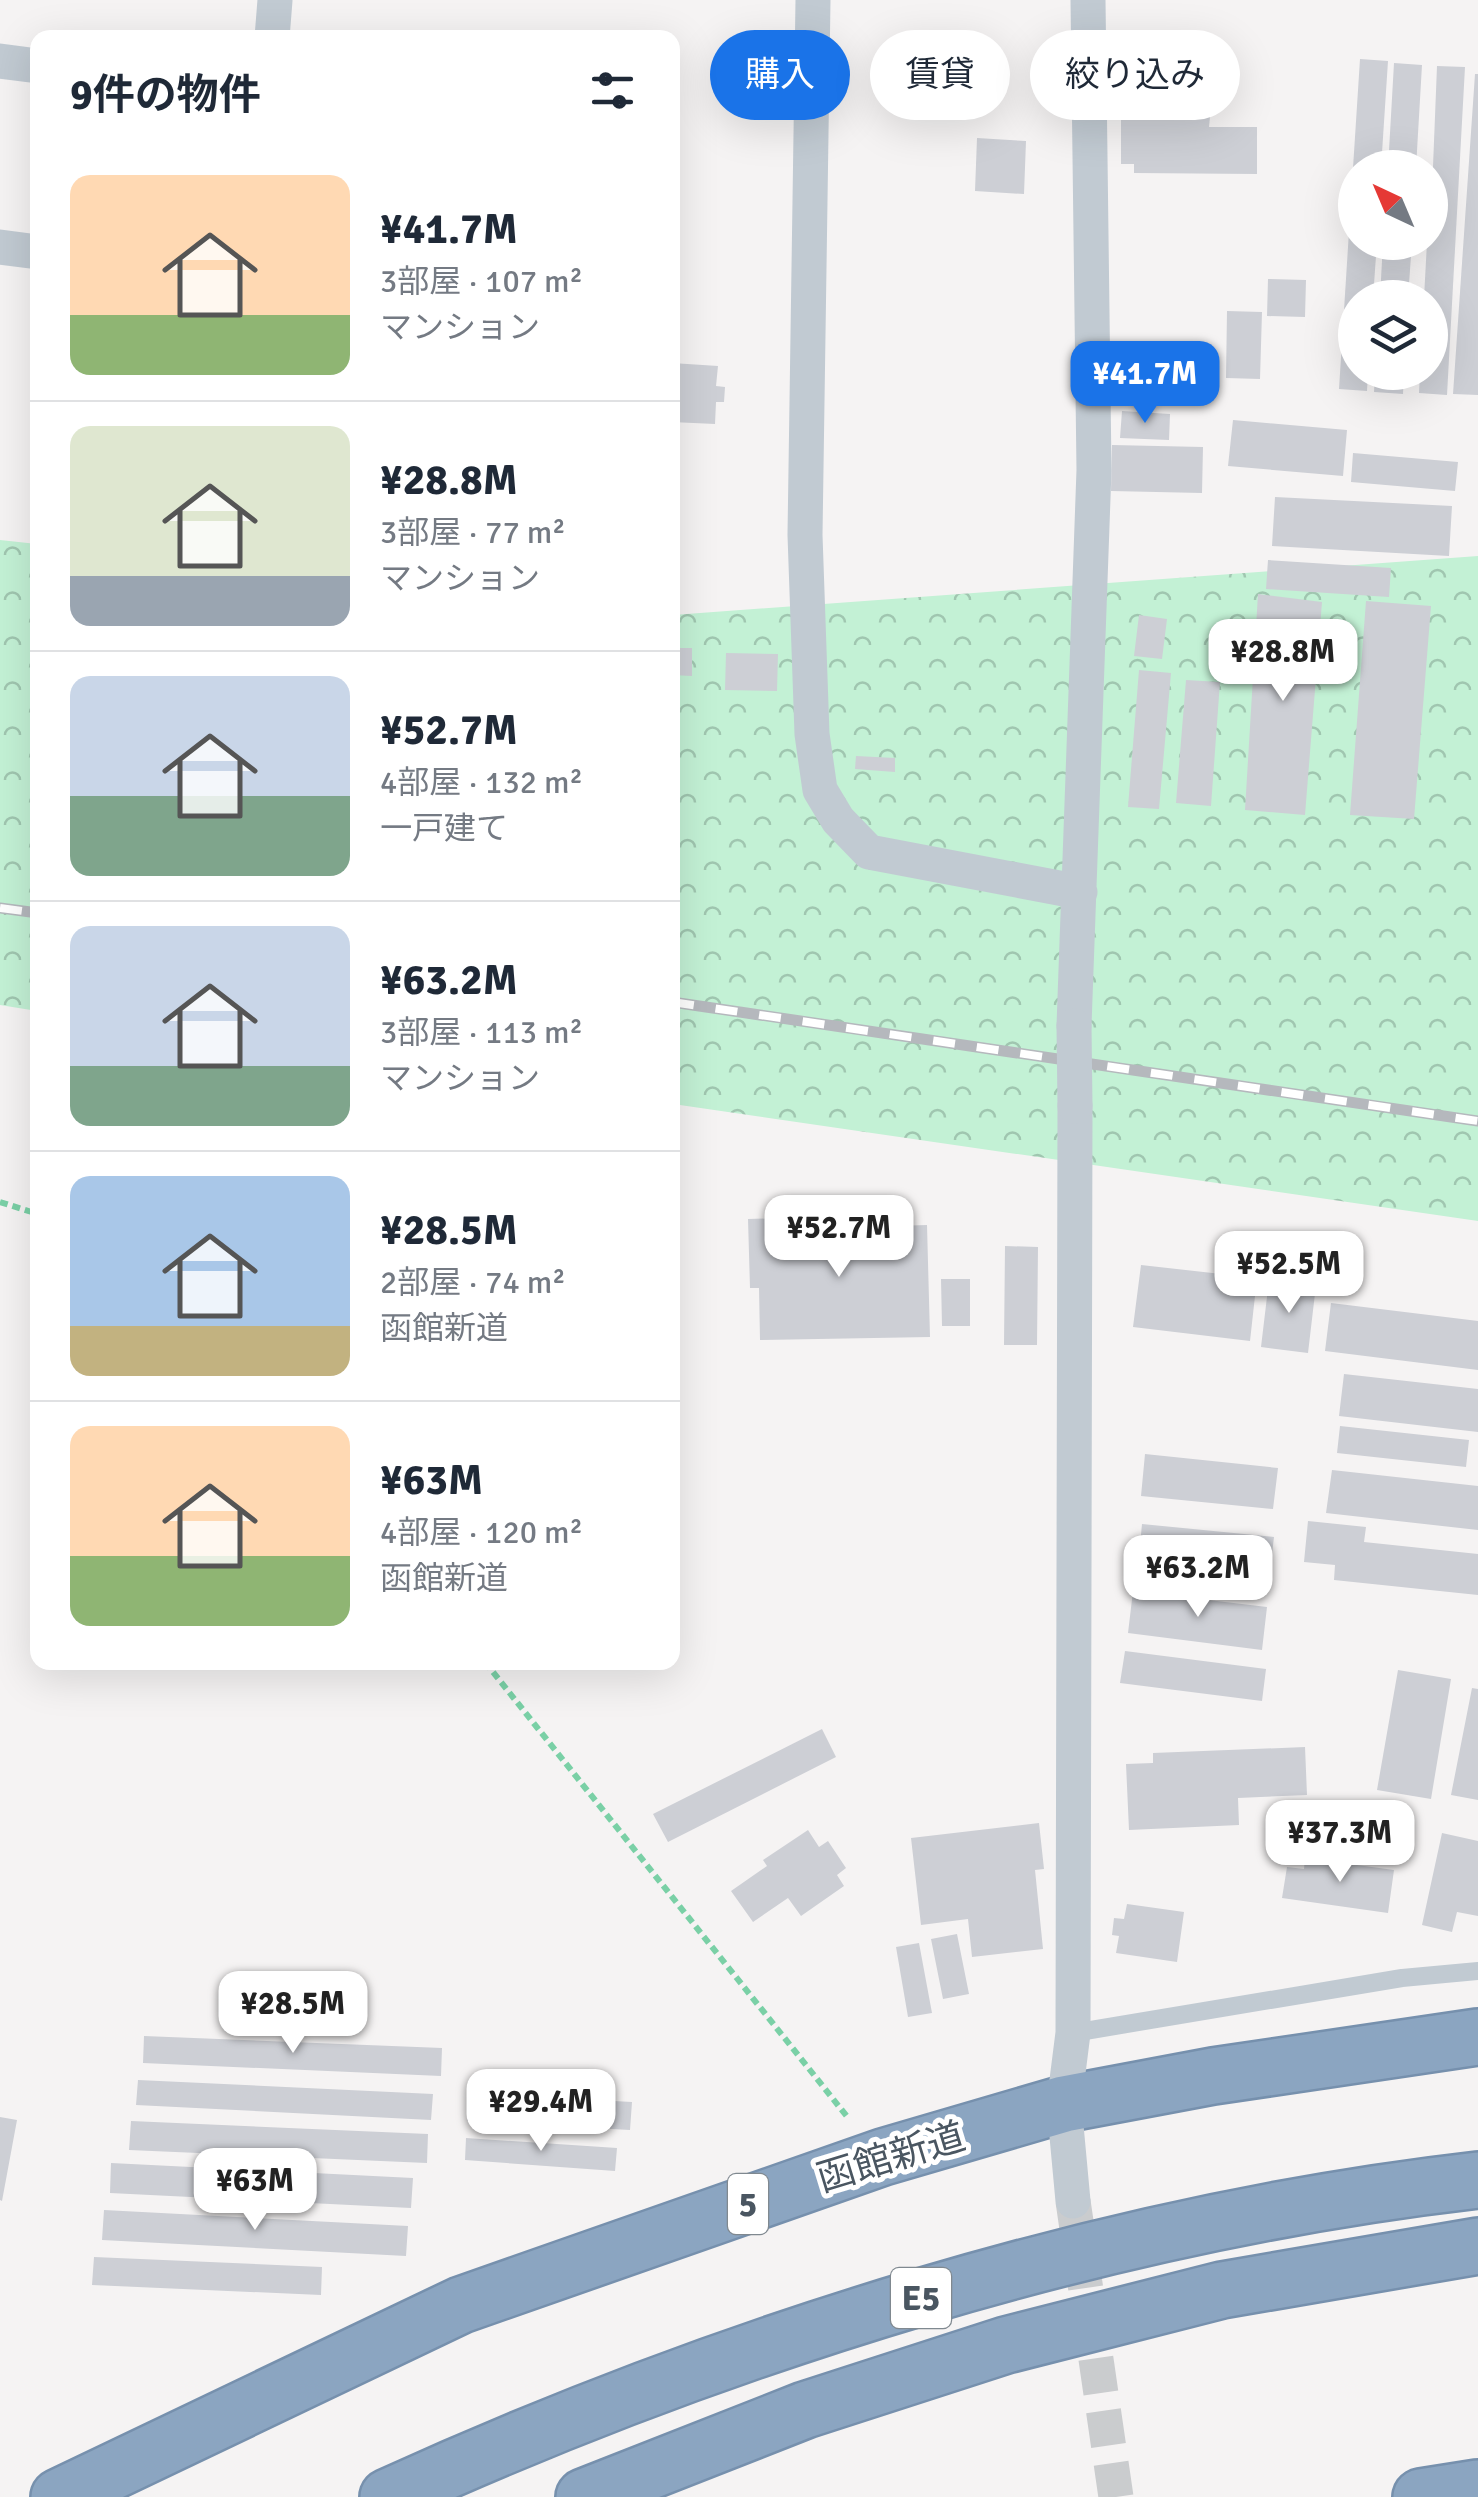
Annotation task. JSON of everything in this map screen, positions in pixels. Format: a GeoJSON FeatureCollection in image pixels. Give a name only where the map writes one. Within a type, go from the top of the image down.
{"type":"FeatureCollection","features":[{"type":"Feature","properties":{"kind":"highway","name":"函館新道"},"geometry":{"type":"LineString","coordinates":[[59,2497],[460,2306],[883,2157],[1064,2104],[1213,2076],[1478,2037]]}},
{"type":"Feature","properties":{"kind":"highway","name":"E5"},"geometry":{"type":"LineString","coordinates":[[388,2497],[501,2445],[781,2341],[990,2277],[1210,2224],[1478,2180]]}},
{"type":"Feature","properties":{"kind":"highway","name":"E5"},"geometry":{"type":"LineString","coordinates":[[584,2497],[805,2410],[1006,2345],[1222,2290],[1478,2246]]}},
{"type":"Feature","properties":{"kind":"highway"},"geometry":{"type":"LineString","coordinates":[[1421,2497],[1478,2488]]}},
{"type":"Feature","properties":{"kind":"street"},"geometry":{"type":"LineString","coordinates":[[273,30],[275,0]]}},
{"type":"Feature","properties":{"kind":"street"},"geometry":{"type":"LineString","coordinates":[[813,0],[805,535],[812,734],[820,790],[838,820],[869,852],[1080,892]]}},
{"type":"Feature","properties":{"kind":"street"},"geometry":{"type":"LineString","coordinates":[[1073,2202],[1064,2104],[1073,2033],[1074,1026],[1094,470],[1088,0]]}},
{"type":"Feature","properties":{"kind":"street"},"geometry":{"type":"LineString","coordinates":[[0,61],[30,65]]}},
{"type":"Feature","properties":{"kind":"street"},"geometry":{"type":"LineString","coordinates":[[0,247],[30,251]]}},
{"type":"Feature","properties":{"kind":"lane"},"geometry":{"type":"LineString","coordinates":[[1073,2033],[1402,1978],[1478,1971]]}},
{"type":"Feature","properties":{"kind":"path"},"geometry":{"type":"LineString","coordinates":[[0,1202],[30,1211]]}},
{"type":"Feature","properties":{"kind":"path"},"geometry":{"type":"LineString","coordinates":[[491,1670],[816,2082],[883,2157]]}},
{"type":"Feature","properties":{"kind":"green space"},"geometry":{"type":"Polygon","coordinates":[[[0,540],[30,543],[30,1010],[0,1005],[0,540]]]}},
{"type":"Feature","properties":{"kind":"green space"},"geometry":{"type":"Polygon","coordinates":[[[1478,556],[1478,1221],[680,1105],[680,614],[1478,556]]]}},
{"type":"Feature","properties":{"kind":"building"},"geometry":{"type":"Polygon","coordinates":[[[1360,59],[1388,61],[1382,150],[1354,150],[1360,59]]]}},
{"type":"Feature","properties":{"kind":"building"},"geometry":{"type":"Polygon","coordinates":[[[1394,63],[1422,65],[1417,150],[1389,150],[1394,63]]]}},
{"type":"Feature","properties":{"kind":"building"},"geometry":{"type":"Polygon","coordinates":[[[1437,66],[1465,67],[1448,377],[1448,280],[1425,280],[1426,260],[1448,260],[1448,150],[1434,150],[1437,66]]]}},
{"type":"Feature","properties":{"kind":"building"},"geometry":{"type":"Polygon","coordinates":[[[1478,74],[1478,395],[1453,394],[1478,74]]]}},
{"type":"Feature","properties":{"kind":"building"},"geometry":{"type":"Polygon","coordinates":[[[1121,120],[1210,120],[1209,127],[1257,127],[1257,174],[1134,173],[1134,164],[1121,164],[1121,120]]]}},
{"type":"Feature","properties":{"kind":"building"},"geometry":{"type":"Polygon","coordinates":[[[977,138],[1026,141],[1024,194],[975,191],[977,138]]]}},
{"type":"Feature","properties":{"kind":"building"},"geometry":{"type":"Polygon","coordinates":[[[1347,260],[1376,260],[1374,280],[1346,280],[1347,260]]]}},
{"type":"Feature","properties":{"kind":"building"},"geometry":{"type":"Polygon","coordinates":[[[1382,260],[1411,260],[1409,280],[1381,280],[1382,260]]]}},
{"type":"Feature","properties":{"kind":"building"},"geometry":{"type":"Polygon","coordinates":[[[1268,279],[1306,280],[1305,317],[1267,316],[1268,279]]]}},
{"type":"Feature","properties":{"kind":"building"},"geometry":{"type":"Polygon","coordinates":[[[1227,311],[1262,312],[1260,379],[1226,378],[1227,311]]]}},
{"type":"Feature","properties":{"kind":"building"},"geometry":{"type":"Polygon","coordinates":[[[680,364],[718,366],[716,386],[725,387],[724,402],[716,402],[715,424],[680,422],[680,364]]]}},
{"type":"Feature","properties":{"kind":"building"},"geometry":{"type":"Polygon","coordinates":[[[1374,390],[1403,390],[1403,394],[1374,390]]]}},
{"type":"Feature","properties":{"kind":"building"},"geometry":{"type":"Polygon","coordinates":[[[1419,390],[1447,390],[1447,395],[1419,390]]]}},
{"type":"Feature","properties":{"kind":"building"},"geometry":{"type":"Polygon","coordinates":[[[1122,411],[1170,414],[1169,440],[1120,438],[1122,411]]]}},
{"type":"Feature","properties":{"kind":"building"},"geometry":{"type":"Polygon","coordinates":[[[1233,420],[1347,430],[1343,476],[1228,466],[1233,420]]]}},
{"type":"Feature","properties":{"kind":"building"},"geometry":{"type":"Polygon","coordinates":[[[1112,445],[1203,447],[1202,493],[1111,491],[1112,445]]]}},
{"type":"Feature","properties":{"kind":"building"},"geometry":{"type":"Polygon","coordinates":[[[1353,453],[1458,462],[1455,491],[1351,482],[1353,453]]]}},
{"type":"Feature","properties":{"kind":"building"},"geometry":{"type":"Polygon","coordinates":[[[1275,497],[1452,506],[1449,556],[1272,546],[1275,497]]]}},
{"type":"Feature","properties":{"kind":"building"},"geometry":{"type":"Polygon","coordinates":[[[1268,560],[1391,568],[1389,597],[1266,589],[1268,560]]]}},
{"type":"Feature","properties":{"kind":"building"},"geometry":{"type":"Polygon","coordinates":[[[1258,594],[1322,602],[1305,815],[1245,810],[1258,594]]]}},
{"type":"Feature","properties":{"kind":"building"},"geometry":{"type":"Polygon","coordinates":[[[1366,601],[1431,606],[1414,819],[1350,815],[1366,601]]]}},
{"type":"Feature","properties":{"kind":"building"},"geometry":{"type":"Polygon","coordinates":[[[1139,615],[1167,619],[1162,659],[1134,656],[1139,615]]]}},
{"type":"Feature","properties":{"kind":"building"},"geometry":{"type":"Polygon","coordinates":[[[1226,634],[1249,636],[1247,665],[1224,664],[1226,634]]]}},
{"type":"Feature","properties":{"kind":"building"},"geometry":{"type":"Polygon","coordinates":[[[680,648],[692,648],[692,676],[680,675],[680,648]]]}},
{"type":"Feature","properties":{"kind":"building"},"geometry":{"type":"Polygon","coordinates":[[[726,653],[778,654],[777,691],[725,690],[726,653]]]}},
{"type":"Feature","properties":{"kind":"building"},"geometry":{"type":"Polygon","coordinates":[[[1139,670],[1171,673],[1159,809],[1128,807],[1139,670]]]}},
{"type":"Feature","properties":{"kind":"building"},"geometry":{"type":"Polygon","coordinates":[[[1186,680],[1220,682],[1211,806],[1176,803],[1186,680]]]}},
{"type":"Feature","properties":{"kind":"building"},"geometry":{"type":"Polygon","coordinates":[[[856,756],[895,758],[895,772],[855,769],[856,756]]]}},
{"type":"Feature","properties":{"kind":"building"},"geometry":{"type":"Polygon","coordinates":[[[828,1217],[828,1228],[927,1225],[930,1337],[760,1340],[759,1288],[750,1288],[748,1219],[828,1217]]]}},
{"type":"Feature","properties":{"kind":"building"},"geometry":{"type":"Polygon","coordinates":[[[1005,1246],[1038,1247],[1037,1345],[1004,1345],[1005,1246]]]}},
{"type":"Feature","properties":{"kind":"building"},"geometry":{"type":"Polygon","coordinates":[[[1141,1265],[1257,1278],[1250,1341],[1133,1327],[1141,1265]]]}},
{"type":"Feature","properties":{"kind":"building"},"geometry":{"type":"Polygon","coordinates":[[[941,1279],[970,1279],[970,1326],[942,1326],[941,1279]]]}},
{"type":"Feature","properties":{"kind":"building"},"geometry":{"type":"Polygon","coordinates":[[[1269,1280],[1316,1285],[1308,1353],[1261,1347],[1269,1280]]]}},
{"type":"Feature","properties":{"kind":"building"},"geometry":{"type":"Polygon","coordinates":[[[1331,1303],[1478,1321],[1478,1370],[1325,1351],[1331,1303]]]}},
{"type":"Feature","properties":{"kind":"building"},"geometry":{"type":"Polygon","coordinates":[[[1344,1374],[1478,1389],[1478,1432],[1339,1416],[1344,1374]]]}},
{"type":"Feature","properties":{"kind":"building"},"geometry":{"type":"Polygon","coordinates":[[[1340,1426],[1469,1440],[1466,1467],[1337,1453],[1340,1426]]]}},
{"type":"Feature","properties":{"kind":"building"},"geometry":{"type":"Polygon","coordinates":[[[1145,1454],[1278,1468],[1273,1509],[1141,1496],[1145,1454]]]}},
{"type":"Feature","properties":{"kind":"building"},"geometry":{"type":"Polygon","coordinates":[[[1332,1470],[1478,1486],[1478,1530],[1326,1513],[1332,1470]]]}},
{"type":"Feature","properties":{"kind":"building"},"geometry":{"type":"Polygon","coordinates":[[[1308,1521],[1366,1527],[1364,1542],[1478,1554],[1478,1595],[1334,1580],[1335,1565],[1304,1562],[1308,1521]]]}},
{"type":"Feature","properties":{"kind":"building"},"geometry":{"type":"Polygon","coordinates":[[[1142,1524],[1274,1537],[1269,1579],[1138,1566],[1142,1524]]]}},
{"type":"Feature","properties":{"kind":"building"},"geometry":{"type":"Polygon","coordinates":[[[1133,1591],[1267,1607],[1262,1650],[1128,1633],[1133,1591]]]}},
{"type":"Feature","properties":{"kind":"building"},"geometry":{"type":"Polygon","coordinates":[[[1125,1651],[1266,1669],[1262,1701],[1120,1683],[1125,1651]]]}},
{"type":"Feature","properties":{"kind":"building"},"geometry":{"type":"Polygon","coordinates":[[[1398,1670],[1451,1679],[1431,1799],[1377,1790],[1398,1670]]]}},
{"type":"Feature","properties":{"kind":"building"},"geometry":{"type":"Polygon","coordinates":[[[1472,1688],[1478,1689],[1478,1800],[1451,1795],[1472,1688]]]}},
{"type":"Feature","properties":{"kind":"building"},"geometry":{"type":"Polygon","coordinates":[[[822,1729],[836,1757],[668,1842],[653,1814],[822,1729]]]}},
{"type":"Feature","properties":{"kind":"building"},"geometry":{"type":"Polygon","coordinates":[[[1305,1747],[1307,1795],[1238,1798],[1239,1825],[1129,1830],[1126,1764],[1153,1763],[1153,1753],[1305,1747]]]}},
{"type":"Feature","properties":{"kind":"building"},"geometry":{"type":"Polygon","coordinates":[[[1039,1823],[1044,1869],[1035,1870],[1043,1949],[972,1957],[968,1919],[921,1925],[911,1838],[1039,1823]]]}},
{"type":"Feature","properties":{"kind":"building"},"geometry":{"type":"Polygon","coordinates":[[[808,1830],[819,1847],[828,1841],[846,1868],[837,1875],[844,1886],[801,1916],[788,1898],[753,1922],[731,1891],[767,1866],[763,1860],[808,1830]]]}},
{"type":"Feature","properties":{"kind":"building"},"geometry":{"type":"Polygon","coordinates":[[[1442,1833],[1478,1841],[1478,1916],[1457,1912],[1452,1932],[1422,1925],[1442,1833]]]}},
{"type":"Feature","properties":{"kind":"building"},"geometry":{"type":"Polygon","coordinates":[[[1305,1858],[1394,1870],[1388,1913],[1282,1898],[1287,1867],[1304,1869],[1305,1858]]]}},
{"type":"Feature","properties":{"kind":"building"},"geometry":{"type":"Polygon","coordinates":[[[1127,1904],[1184,1912],[1177,1962],[1116,1953],[1119,1936],[1112,1935],[1114,1918],[1124,1919],[1127,1904]]]}},
{"type":"Feature","properties":{"kind":"building"},"geometry":{"type":"Polygon","coordinates":[[[957,1934],[969,1994],[943,1999],[931,1939],[957,1934]]]}},
{"type":"Feature","properties":{"kind":"building"},"geometry":{"type":"Polygon","coordinates":[[[919,1943],[932,2013],[908,2017],[896,1947],[919,1943]]]}},
{"type":"Feature","properties":{"kind":"building"},"geometry":{"type":"Polygon","coordinates":[[[144,2036],[442,2048],[441,2076],[143,2063],[144,2036]]]}},
{"type":"Feature","properties":{"kind":"building"},"geometry":{"type":"Polygon","coordinates":[[[138,2080],[433,2094],[431,2120],[136,2105],[138,2080]]]}},
{"type":"Feature","properties":{"kind":"building"},"geometry":{"type":"Polygon","coordinates":[[[468,2093],[632,2102],[630,2130],[467,2121],[468,2093]]]}},
{"type":"Feature","properties":{"kind":"building"},"geometry":{"type":"Polygon","coordinates":[[[0,2117],[17,2120],[2,2201],[0,2200],[0,2117]]]}},
{"type":"Feature","properties":{"kind":"building"},"geometry":{"type":"Polygon","coordinates":[[[131,2121],[428,2134],[427,2163],[129,2150],[131,2121]]]}},
{"type":"Feature","properties":{"kind":"building"},"geometry":{"type":"Polygon","coordinates":[[[466,2138],[617,2148],[615,2171],[465,2160],[466,2138]]]}},
{"type":"Feature","properties":{"kind":"building"},"geometry":{"type":"Polygon","coordinates":[[[111,2163],[413,2178],[411,2208],[110,2193],[111,2163]]]}},
{"type":"Feature","properties":{"kind":"building"},"geometry":{"type":"Polygon","coordinates":[[[104,2210],[408,2226],[406,2256],[102,2240],[104,2210]]]}},
{"type":"Feature","properties":{"kind":"building"},"geometry":{"type":"Polygon","coordinates":[[[94,2257],[322,2267],[321,2295],[92,2285],[94,2257]]]}},
{"type":"Feature","properties":{"kind":"tunnel"},"geometry":{"type":"LineString","coordinates":[[1073,2201],[1116,2497]]}},
{"type":"Feature","properties":{"kind":"railway"},"geometry":{"type":"LineString","coordinates":[[0,908],[30,912]]}},
{"type":"Feature","properties":{"kind":"railway"},"geometry":{"type":"LineString","coordinates":[[680,1003],[1478,1121]]}}]}
